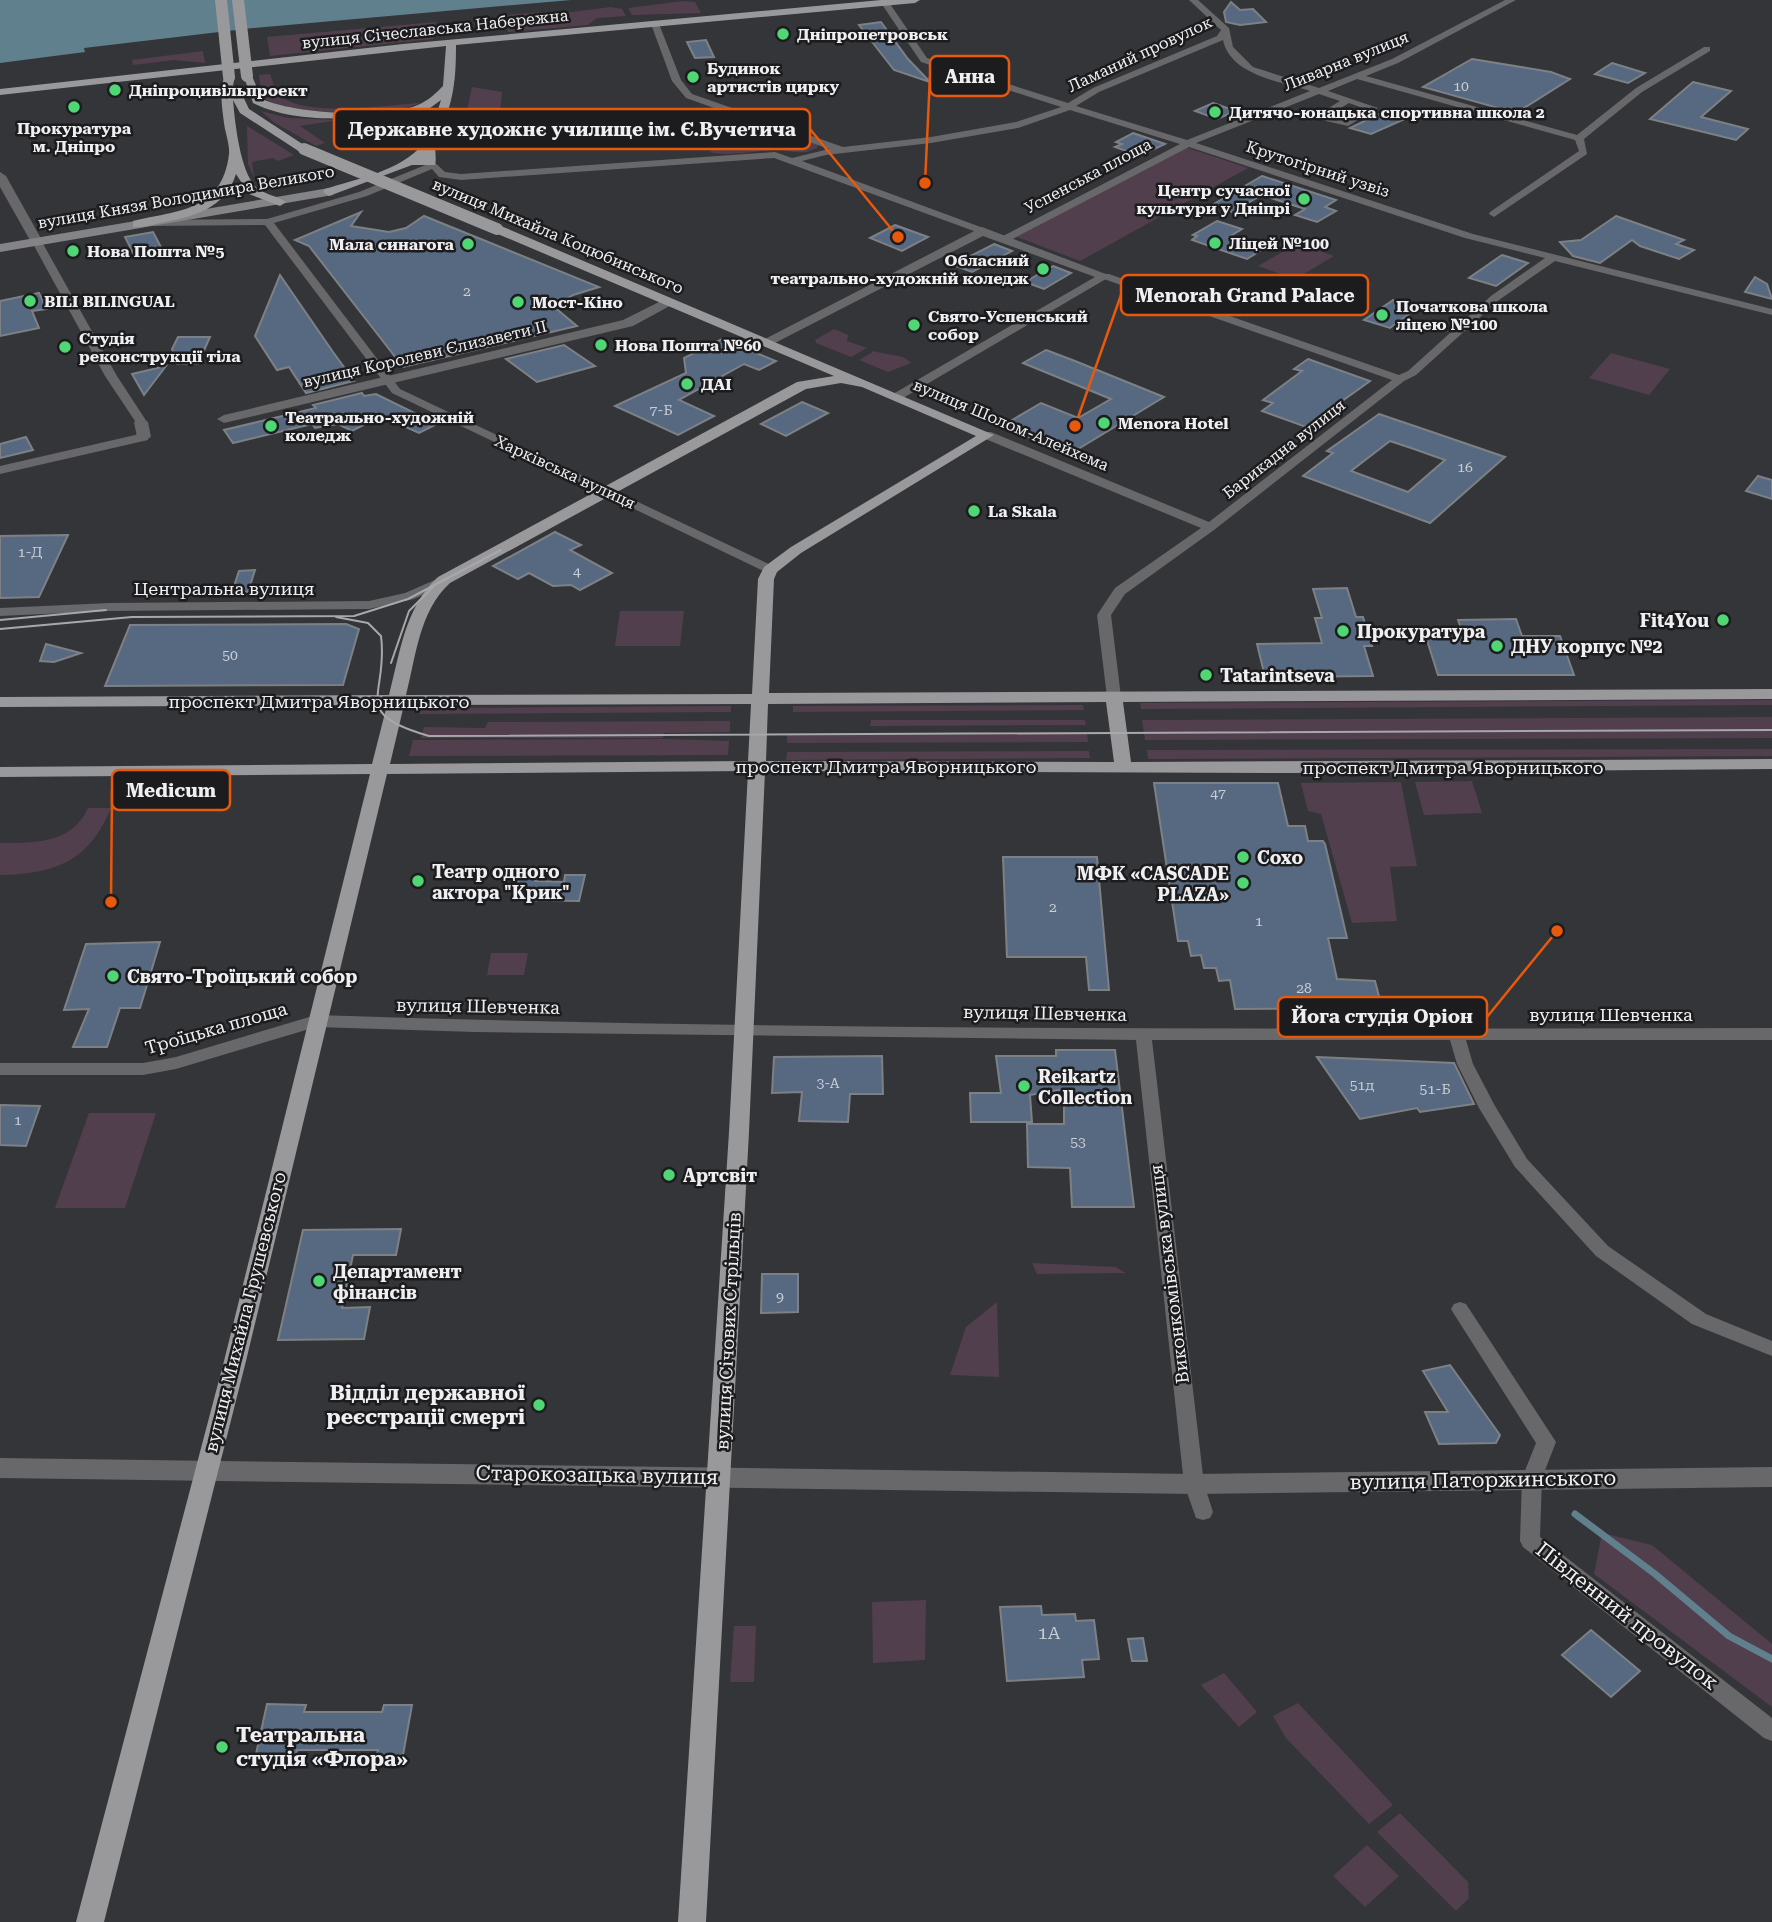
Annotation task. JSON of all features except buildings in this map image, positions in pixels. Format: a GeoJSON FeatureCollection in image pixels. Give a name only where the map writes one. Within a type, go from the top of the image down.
{"type":"FeatureCollection","features":[{"type":"Feature","properties":{"kind":"main road"},"geometry":{"type":"LineString","coordinates":[[221,0],[235,152],[247,184],[258,195],[280,202]]}},
{"type":"Feature","properties":{"kind":"main road"},"geometry":{"type":"LineString","coordinates":[[238,0],[247,76],[247,100],[260,123]]}},
{"type":"Feature","properties":{"kind":"main road","name":"вулиця Січеславська Набережна"},"geometry":{"type":"LineString","coordinates":[[0,92],[451,43],[915,0]]}},
{"type":"Feature","properties":{"kind":"main road","name":"вулиця Князя Володимира Великого"},"geometry":{"type":"LineString","coordinates":[[0,248],[329,192],[410,161],[429,145],[439,132],[448,88],[451,43]]}},
{"type":"Feature","properties":{"kind":"main road"},"geometry":{"type":"LineString","coordinates":[[247,76],[257,102],[273,109],[306,115],[398,117],[418,124],[426,134],[432,164],[410,161]]}},
{"type":"Feature","properties":{"kind":"main road","name":"вулиця Михайла Коцюбинського"},"geometry":{"type":"LineString","coordinates":[[229,77],[237,101],[260,123],[304,149],[799,354]]}},
{"type":"Feature","properties":{"kind":"main road"},"geometry":{"type":"LineString","coordinates":[[372,117],[401,114],[426,106],[448,88]]}},
{"type":"Feature","properties":{"kind":"main road"},"geometry":{"type":"LineString","coordinates":[[137,224],[191,211],[216,199],[227,184],[235,152]]}},
{"type":"Feature","properties":{"kind":"main road"},"geometry":{"type":"LineString","coordinates":[[799,354],[811,365],[812,372],[802,385]]}},
{"type":"Feature","properties":{"kind":"main road","name":"вулиця Шолом-Алейхема"},"geometry":{"type":"LineString","coordinates":[[799,354],[987,435]]}},
{"type":"Feature","properties":{"kind":"main road"},"geometry":{"type":"LineString","coordinates":[[444,580],[802,385],[841,379],[866,384]]}},
{"type":"Feature","properties":{"kind":"main road"},"geometry":{"type":"LineString","coordinates":[[760,698],[766,579],[770,570],[796,550],[987,435]]}},
{"type":"Feature","properties":{"kind":"main road","name":"вулиця Михайла Грушевського"},"geometry":{"type":"LineString","coordinates":[[90,1922],[206,1471],[395,700],[416,621],[431,592],[444,580]]}},
{"type":"Feature","properties":{"kind":"main road","name":"проспект Дмитра Яворницького"},"geometry":{"type":"LineString","coordinates":[[0,702],[1772,694]]}},
{"type":"Feature","properties":{"kind":"main road"},"geometry":{"type":"LineString","coordinates":[[1114,697],[1122,767]]}},
{"type":"Feature","properties":{"kind":"main road","name":"вулиця Січових Стрільців"},"geometry":{"type":"LineString","coordinates":[[692,1922],[744,1030],[760,698]]}},
{"type":"Feature","properties":{"kind":"main road","name":"проспект Дмитра Яворницького"},"geometry":{"type":"LineString","coordinates":[[0,772],[757,766],[1772,764]]}},
{"type":"Feature","properties":{"kind":"street"},"geometry":{"type":"LineString","coordinates":[[1193,0],[1226,30],[1229,48],[1250,69],[1318,91],[1348,100],[1373,108],[1345,124],[1320,117],[1348,100]]}},
{"type":"Feature","properties":{"kind":"street","name":"Ливарна вулиця"},"geometry":{"type":"LineString","coordinates":[[1188,143],[1395,61],[1512,0]]}},
{"type":"Feature","properties":{"kind":"street","name":"Крутогірний узвіз"},"geometry":{"type":"LineString","coordinates":[[885,3],[924,60],[1188,143],[1469,236],[1551,259],[1772,312]]}},
{"type":"Feature","properties":{"kind":"street"},"geometry":{"type":"LineString","coordinates":[[655,24],[677,81],[689,96],[841,150]]}},
{"type":"Feature","properties":{"kind":"street","name":"Ламаний провулок"},"geometry":{"type":"LineString","coordinates":[[796,160],[841,150],[999,130],[1067,107],[1096,90],[1220,38],[1226,30]]}},
{"type":"Feature","properties":{"kind":"street"},"geometry":{"type":"LineString","coordinates":[[1579,138],[1639,90],[1707,49]]}},
{"type":"Feature","properties":{"kind":"street"},"geometry":{"type":"LineString","coordinates":[[1357,76],[1579,138]]}},
{"type":"Feature","properties":{"kind":"street"},"geometry":{"type":"LineString","coordinates":[[1494,214],[1584,152],[1579,138]]}},
{"type":"Feature","properties":{"kind":"street","name":"Успенська площа"},"geometry":{"type":"LineString","coordinates":[[1005,239],[1188,143]]}},
{"type":"Feature","properties":{"kind":"street"},"geometry":{"type":"LineString","coordinates":[[152,223],[268,222],[363,194],[432,164],[442,174],[461,177],[768,154],[796,160],[1105,276],[1400,379]]}},
{"type":"Feature","properties":{"kind":"street"},"geometry":{"type":"LineString","coordinates":[[0,176],[111,376],[141,422],[145,437],[0,470]]}},
{"type":"Feature","properties":{"kind":"street","name":"Харківська вулиця"},"geometry":{"type":"LineString","coordinates":[[268,222],[396,391],[770,570]]}},
{"type":"Feature","properties":{"kind":"street"},"geometry":{"type":"LineString","coordinates":[[768,341],[982,231]]}},
{"type":"Feature","properties":{"kind":"street","name":"Барикадна вулиця"},"geometry":{"type":"LineString","coordinates":[[1114,697],[1104,615],[1120,591],[1210,527],[1400,379],[1422,365],[1495,298],[1551,259]]}},
{"type":"Feature","properties":{"kind":"street"},"geometry":{"type":"LineString","coordinates":[[898,397],[1105,276]]}},
{"type":"Feature","properties":{"kind":"street","name":"вулиця Королеви Єлизавети ІІ"},"geometry":{"type":"LineString","coordinates":[[224,419],[628,323],[670,302]]}},
{"type":"Feature","properties":{"kind":"street","name":"вулиця Шолом-Алейхема"},"geometry":{"type":"LineString","coordinates":[[987,435],[1210,527]]}},
{"type":"Feature","properties":{"kind":"street","name":"Центральна вулиця"},"geometry":{"type":"LineString","coordinates":[[0,612],[102,607],[369,605],[409,596],[444,580]]}},
{"type":"Feature","properties":{"kind":"street","name":"вулиця Шевченка"},"geometry":{"type":"LineString","coordinates":[[316,1021],[744,1030],[1143,1034],[1772,1034]]}},
{"type":"Feature","properties":{"kind":"street","name":"Троїцька площа"},"geometry":{"type":"LineString","coordinates":[[0,1069],[143,1069],[176,1063],[316,1021]]}},
{"type":"Feature","properties":{"kind":"street","name":"Виконкомівська вулиця"},"geometry":{"type":"LineString","coordinates":[[1143,1034],[1194,1484],[1203,1512]]}},
{"type":"Feature","properties":{"kind":"street"},"geometry":{"type":"LineString","coordinates":[[1456,1034],[1465,1063],[1487,1108],[1521,1163],[1602,1251],[1699,1319],[1772,1349]]}},
{"type":"Feature","properties":{"kind":"street"},"geometry":{"type":"LineString","coordinates":[[1460,1308],[1546,1442],[1532,1478]]}},
{"type":"Feature","properties":{"kind":"street","name":"Старокозацька вулиця"},"geometry":{"type":"LineString","coordinates":[[0,1468],[1194,1484]]}},
{"type":"Feature","properties":{"kind":"street","name":"вулиця Паторжинського"},"geometry":{"type":"LineString","coordinates":[[1194,1484],[1772,1477]]}},
{"type":"Feature","properties":{"kind":"street","name":"Південний провулок"},"geometry":{"type":"LineString","coordinates":[[1532,1478],[1530,1542],[1772,1731]]}},
{"type":"Feature","properties":{"kind":"shaded area"},"geometry":{"type":"Polygon","coordinates":[[[695,2],[701,13],[632,15],[628,8],[695,2]]]}},
{"type":"Feature","properties":{"kind":"shaded area"},"geometry":{"type":"Polygon","coordinates":[[[611,7],[622,9],[626,16],[597,18],[588,25],[508,32],[506,15],[555,11],[557,14],[611,7]]]}},
{"type":"Feature","properties":{"kind":"shaded area"},"geometry":{"type":"Polygon","coordinates":[[[436,22],[433,39],[270,56],[267,37],[436,22]]]}},
{"type":"Feature","properties":{"kind":"shaded area"},"geometry":{"type":"Polygon","coordinates":[[[203,51],[205,63],[174,60],[133,65],[132,60],[203,51]]]}},
{"type":"Feature","properties":{"kind":"shaded area"},"geometry":{"type":"Polygon","coordinates":[[[270,74],[283,98],[296,104],[350,108],[420,103],[406,108],[364,113],[315,112],[292,108],[262,96],[259,75],[270,74]]]}},
{"type":"Feature","properties":{"kind":"shaded area"},"geometry":{"type":"Polygon","coordinates":[[[472,87],[502,92],[499,124],[529,142],[494,143],[494,139],[477,139],[479,132],[473,132],[466,115],[472,87]]]}},
{"type":"Feature","properties":{"kind":"shaded area"},"geometry":{"type":"Polygon","coordinates":[[[261,111],[288,118],[339,120],[300,126],[325,143],[316,146],[275,123],[261,111]]]}},
{"type":"Feature","properties":{"kind":"shaded area"},"geometry":{"type":"Polygon","coordinates":[[[247,126],[294,155],[278,161],[273,158],[252,162],[254,178],[248,164],[247,126]]]}},
{"type":"Feature","properties":{"kind":"shaded area"},"geometry":{"type":"Polygon","coordinates":[[[766,127],[817,144],[818,147],[802,152],[709,152],[759,128],[766,127]]]}},
{"type":"Feature","properties":{"kind":"shaded area"},"geometry":{"type":"Polygon","coordinates":[[[1185,147],[1248,168],[1080,261],[1017,237],[1185,147]]]}},
{"type":"Feature","properties":{"kind":"shaded area"},"geometry":{"type":"Polygon","coordinates":[[[1298,243],[1334,256],[1295,279],[1258,266],[1298,243]]]}},
{"type":"Feature","properties":{"kind":"shaded area"},"geometry":{"type":"Polygon","coordinates":[[[834,329],[848,335],[847,341],[867,348],[851,357],[816,343],[815,340],[834,329]]]}},
{"type":"Feature","properties":{"kind":"shaded area"},"geometry":{"type":"Polygon","coordinates":[[[874,351],[899,356],[911,363],[888,372],[859,360],[874,351]]]}},
{"type":"Feature","properties":{"kind":"shaded area"},"geometry":{"type":"Polygon","coordinates":[[[1611,353],[1670,369],[1649,395],[1589,378],[1611,353]]]}},
{"type":"Feature","properties":{"kind":"shaded area"},"geometry":{"type":"Polygon","coordinates":[[[620,611],[684,611],[680,646],[615,646],[620,611]]]}},
{"type":"Feature","properties":{"kind":"shaded area"},"geometry":{"type":"Polygon","coordinates":[[[1772,700],[1772,705],[1141,709],[1140,703],[1772,700]]]}},
{"type":"Feature","properties":{"kind":"shaded area"},"geometry":{"type":"Polygon","coordinates":[[[1083,705],[1084,710],[793,712],[793,706],[1083,705]]]}},
{"type":"Feature","properties":{"kind":"shaded area"},"geometry":{"type":"Polygon","coordinates":[[[731,706],[731,712],[419,714],[422,708],[731,706]]]}},
{"type":"Feature","properties":{"kind":"shaded area"},"geometry":{"type":"Polygon","coordinates":[[[1772,717],[1772,738],[1145,740],[1142,720],[1772,717]]]}},
{"type":"Feature","properties":{"kind":"shaded area"},"geometry":{"type":"Polygon","coordinates":[[[871,720],[1085,720],[1086,725],[870,726],[871,720]]]}},
{"type":"Feature","properties":{"kind":"shaded area"},"geometry":{"type":"Polygon","coordinates":[[[730,721],[730,732],[664,733],[663,738],[421,738],[424,727],[485,728],[488,722],[730,721]]]}},
{"type":"Feature","properties":{"kind":"shaded area"},"geometry":{"type":"Polygon","coordinates":[[[1087,732],[1088,742],[787,743],[787,734],[1087,732]]]}},
{"type":"Feature","properties":{"kind":"shaded area"},"geometry":{"type":"Polygon","coordinates":[[[413,740],[729,741],[728,755],[409,756],[413,740]]]}},
{"type":"Feature","properties":{"kind":"shaded area"},"geometry":{"type":"Polygon","coordinates":[[[1772,749],[1772,756],[1148,759],[1147,750],[1772,749]]]}},
{"type":"Feature","properties":{"kind":"shaded area"},"geometry":{"type":"Polygon","coordinates":[[[1089,751],[1090,758],[786,760],[787,752],[1089,751]]]}},
{"type":"Feature","properties":{"kind":"shaded area"},"geometry":{"type":"Polygon","coordinates":[[[1472,781],[1482,813],[1424,815],[1415,782],[1472,781]]]}},
{"type":"Feature","properties":{"kind":"shaded area"},"geometry":{"type":"Polygon","coordinates":[[[1401,782],[1417,866],[1390,867],[1397,921],[1352,923],[1321,814],[1308,811],[1301,783],[1401,782]]]}},
{"type":"Feature","properties":{"kind":"shaded area"},"geometry":{"type":"Polygon","coordinates":[[[88,808],[111,808],[92,841],[81,852],[68,861],[38,872],[0,875],[0,843],[26,843],[62,835],[81,820],[88,808]]]}},
{"type":"Feature","properties":{"kind":"shaded area"},"geometry":{"type":"Polygon","coordinates":[[[491,953],[528,953],[524,975],[487,975],[491,953]]]}},
{"type":"Feature","properties":{"kind":"shaded area"},"geometry":{"type":"Polygon","coordinates":[[[89,1113],[156,1113],[125,1208],[55,1208],[89,1113]]]}},
{"type":"Feature","properties":{"kind":"shaded area"},"geometry":{"type":"Polygon","coordinates":[[[1032,1263],[1115,1267],[1126,1273],[1037,1274],[1032,1263]]]}},
{"type":"Feature","properties":{"kind":"shaded area"},"geometry":{"type":"Polygon","coordinates":[[[997,1302],[999,1377],[950,1375],[966,1327],[997,1302]]]}},
{"type":"Feature","properties":{"kind":"shaded area"},"geometry":{"type":"Polygon","coordinates":[[[1602,1533],[1652,1545],[1772,1644],[1772,1707],[1594,1574],[1602,1533]]]}},
{"type":"Feature","properties":{"kind":"shaded area"},"geometry":{"type":"Polygon","coordinates":[[[926,1600],[925,1660],[873,1663],[872,1602],[926,1600]]]}},
{"type":"Feature","properties":{"kind":"shaded area"},"geometry":{"type":"Polygon","coordinates":[[[734,1626],[756,1626],[754,1682],[730,1682],[734,1626]]]}},
{"type":"Feature","properties":{"kind":"shaded area"},"geometry":{"type":"Polygon","coordinates":[[[1224,1673],[1257,1712],[1239,1727],[1201,1685],[1224,1673]]]}},
{"type":"Feature","properties":{"kind":"shaded area"},"geometry":{"type":"Polygon","coordinates":[[[1298,1703],[1393,1805],[1369,1824],[1286,1738],[1273,1716],[1298,1703]]]}},
{"type":"Feature","properties":{"kind":"shaded area"},"geometry":{"type":"Polygon","coordinates":[[[1400,1813],[1468,1882],[1469,1898],[1456,1911],[1377,1832],[1400,1813]]]}},
{"type":"Feature","properties":{"kind":"shaded area"},"geometry":{"type":"Polygon","coordinates":[[[1367,1845],[1399,1876],[1365,1907],[1333,1876],[1367,1845]]]}},
{"type":"Feature","properties":{"kind":"water"},"geometry":{"type":"Polygon","coordinates":[[[0,0],[571,0],[253,28],[84,48],[85,52],[0,63],[0,0]]]}},
{"type":"Feature","properties":{"kind":"waterway"},"geometry":{"type":"LineString","coordinates":[[1575,1514],[1655,1574],[1729,1636],[1772,1659]]}},
{"type":"Feature","properties":{"kind":"tram line"},"geometry":{"type":"LineString","coordinates":[[0,629],[132,617],[354,616],[408,599],[501,550]]}},
{"type":"Feature","properties":{"kind":"tram line"},"geometry":{"type":"LineString","coordinates":[[391,663],[409,611],[433,587]]}},
{"type":"Feature","properties":{"kind":"tram line"},"geometry":{"type":"LineString","coordinates":[[0,620],[106,610]]}},
{"type":"Feature","properties":{"kind":"tram line"},"geometry":{"type":"LineString","coordinates":[[336,617],[368,623],[381,636],[378,700],[380,710],[388,719],[404,728],[429,736],[1772,730]]}},
{"type":"Feature","properties":{"kind":"place","name":"Дніпропетровськ"},"geometry":{"type":"Point","coordinates":[783,34]}},
{"type":"Feature","properties":{"kind":"place","name":"Будинок артистів цирку"},"geometry":{"type":"Point","coordinates":[693,77]}},
{"type":"Feature","properties":{"kind":"place","name":"Дніпроцивільпроект"},"geometry":{"type":"Point","coordinates":[115,90]}},
{"type":"Feature","properties":{"kind":"place","name":"Прокуратура м. Дніпро"},"geometry":{"type":"Point","coordinates":[74,107]}},
{"type":"Feature","properties":{"kind":"place","name":"Дитячо-юнацька спортивна школа 2"},"geometry":{"type":"Point","coordinates":[1215,112]}},
{"type":"Feature","properties":{"kind":"place","name":"Анна"},"geometry":{"type":"Point","coordinates":[925,183]}},
{"type":"Feature","properties":{"kind":"place","name":"Центр сучасної культури у Дніпрі"},"geometry":{"type":"Point","coordinates":[1304,199]}},
{"type":"Feature","properties":{"kind":"place","name":"Державне художнє училище ім. Є.Вучетича"},"geometry":{"type":"Point","coordinates":[898,237]}},
{"type":"Feature","properties":{"kind":"place","name":"Ліцей №100"},"geometry":{"type":"Point","coordinates":[1215,243]}},
{"type":"Feature","properties":{"kind":"place","name":"Мала синагога"},"geometry":{"type":"Point","coordinates":[468,244]}},
{"type":"Feature","properties":{"kind":"place","name":"Нова Пошта №5"},"geometry":{"type":"Point","coordinates":[73,251]}},
{"type":"Feature","properties":{"kind":"place","name":"Обласний театрально-художній коледж"},"geometry":{"type":"Point","coordinates":[1043,269]}},
{"type":"Feature","properties":{"kind":"place","name":"BILI BILINGUAL"},"geometry":{"type":"Point","coordinates":[30,301]}},
{"type":"Feature","properties":{"kind":"place","name":"Мост-Кіно"},"geometry":{"type":"Point","coordinates":[518,302]}},
{"type":"Feature","properties":{"kind":"place","name":"Початкова школа ліцею №100"},"geometry":{"type":"Point","coordinates":[1382,315]}},
{"type":"Feature","properties":{"kind":"place","name":"Свято-Успенський собор"},"geometry":{"type":"Point","coordinates":[914,325]}},
{"type":"Feature","properties":{"kind":"place","name":"Нова Пошта №60"},"geometry":{"type":"Point","coordinates":[601,345]}},
{"type":"Feature","properties":{"kind":"place","name":"Студія реконструкції тіла"},"geometry":{"type":"Point","coordinates":[65,347]}},
{"type":"Feature","properties":{"kind":"place","name":"ДАІ"},"geometry":{"type":"Point","coordinates":[687,384]}},
{"type":"Feature","properties":{"kind":"place","name":"Menora Hotel"},"geometry":{"type":"Point","coordinates":[1104,423]}},
{"type":"Feature","properties":{"kind":"place","name":"Театрально-художній коледж"},"geometry":{"type":"Point","coordinates":[271,426]}},
{"type":"Feature","properties":{"kind":"place","name":"Menorah Grand Palace"},"geometry":{"type":"Point","coordinates":[1075,426]}},
{"type":"Feature","properties":{"kind":"place","name":"La Skala"},"geometry":{"type":"Point","coordinates":[974,511]}},
{"type":"Feature","properties":{"kind":"place","name":"Fit4You"},"geometry":{"type":"Point","coordinates":[1723,620]}},
{"type":"Feature","properties":{"kind":"place","name":"Прокуратура"},"geometry":{"type":"Point","coordinates":[1343,631]}},
{"type":"Feature","properties":{"kind":"place","name":"ДНУ корпус №2"},"geometry":{"type":"Point","coordinates":[1497,646]}},
{"type":"Feature","properties":{"kind":"place","name":"Tatarintseva"},"geometry":{"type":"Point","coordinates":[1206,675]}},
{"type":"Feature","properties":{"kind":"place","name":"Сохо"},"geometry":{"type":"Point","coordinates":[1243,857]}},
{"type":"Feature","properties":{"kind":"place","name":"Театр одного актора \"Крик\""},"geometry":{"type":"Point","coordinates":[418,881]}},
{"type":"Feature","properties":{"kind":"place","name":"МФК «CASCADE PLAZA»"},"geometry":{"type":"Point","coordinates":[1243,883]}},
{"type":"Feature","properties":{"kind":"place","name":"Medicum"},"geometry":{"type":"Point","coordinates":[111,902]}},
{"type":"Feature","properties":{"kind":"place","name":"Йога студія Оріон"},"geometry":{"type":"Point","coordinates":[1557,931]}},
{"type":"Feature","properties":{"kind":"place","name":"Свято-Троїцький собор"},"geometry":{"type":"Point","coordinates":[113,976]}},
{"type":"Feature","properties":{"kind":"place","name":"Reikartz Collection"},"geometry":{"type":"Point","coordinates":[1024,1086]}},
{"type":"Feature","properties":{"kind":"place","name":"Артсвіт"},"geometry":{"type":"Point","coordinates":[669,1175]}},
{"type":"Feature","properties":{"kind":"place","name":"Департамент фінансів"},"geometry":{"type":"Point","coordinates":[319,1281]}},
{"type":"Feature","properties":{"kind":"place","name":"Відділ державної реєстрації смерті"},"geometry":{"type":"Point","coordinates":[539,1405]}},
{"type":"Feature","properties":{"kind":"place","name":"Театральна студія «Флора»"},"geometry":{"type":"Point","coordinates":[222,1747]}}]}
